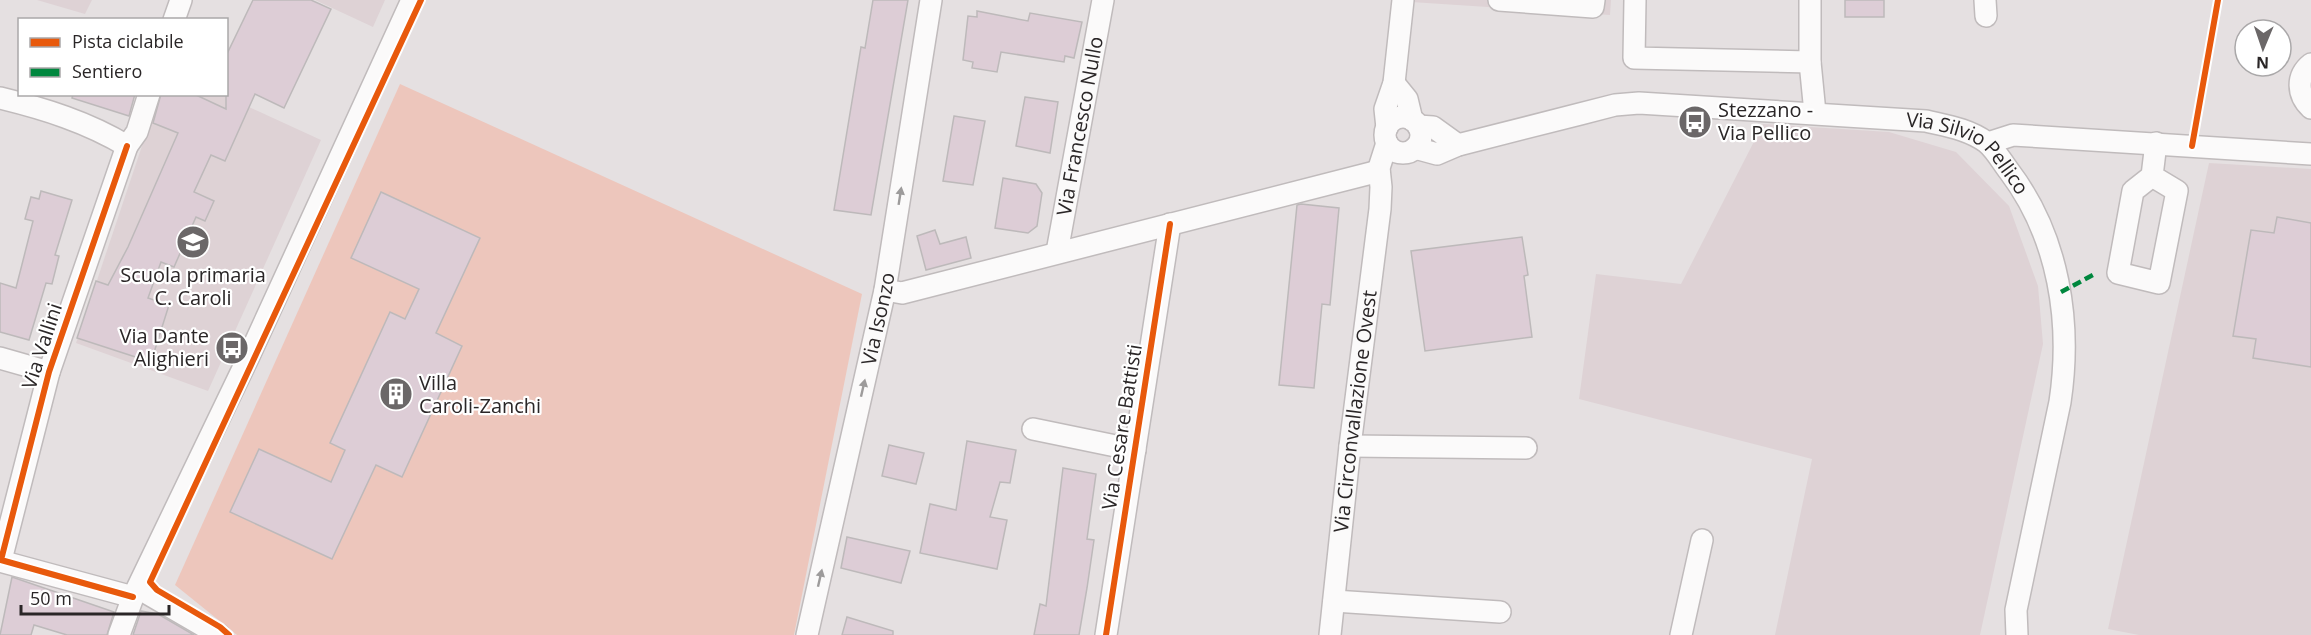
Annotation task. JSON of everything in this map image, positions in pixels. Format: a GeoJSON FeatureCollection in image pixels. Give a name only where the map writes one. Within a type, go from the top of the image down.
{"type":"FeatureCollection","features":[{"type":"Feature","properties":{"kind":"street"},"geometry":{"type":"LineString","coordinates":[[175,18],[181,0]]}},
{"type":"Feature","properties":{"kind":"street"},"geometry":{"type":"LineString","coordinates":[[119,635],[136,592],[249,356],[412,0]]}},
{"type":"Feature","properties":{"kind":"street","name":"Via Isonzo"},"geometry":{"type":"LineString","coordinates":[[807,635],[885,290],[931,0]]}},
{"type":"Feature","properties":{"kind":"street","name":"Via Francesco Nullo"},"geometry":{"type":"LineString","coordinates":[[1057,252],[1103,0]]}},
{"type":"Feature","properties":{"kind":"street","name":"Via Circonvallazione Ovest"},"geometry":{"type":"LineString","coordinates":[[1330,635],[1380,179],[1398,143],[1385,109],[1394,83],[1403,0]]}},
{"type":"Feature","properties":{"kind":"street"},"geometry":{"type":"LineString","coordinates":[[1500,0],[1593,8],[1594,0]]}},
{"type":"Feature","properties":{"kind":"street"},"geometry":{"type":"LineString","coordinates":[[1635,0],[1634,58],[1810,62]]}},
{"type":"Feature","properties":{"kind":"street"},"geometry":{"type":"LineString","coordinates":[[1810,0],[1810,62],[1815,113]]}},
{"type":"Feature","properties":{"kind":"street"},"geometry":{"type":"LineString","coordinates":[[2311,64],[2302,75],[2300,82],[2303,99],[2311,108]]}},
{"type":"Feature","properties":{"kind":"street"},"geometry":{"type":"LineString","coordinates":[[1394,83],[1407,99],[1415,123],[1420,138],[1398,143],[1398,118],[1415,123],[1432,127],[1458,145]]}},
{"type":"Feature","properties":{"kind":"street","name":"Via Vallini"},"geometry":{"type":"LineString","coordinates":[[0,561],[49,372],[128,146],[137,132],[148,96]]}},
{"type":"Feature","properties":{"kind":"street"},"geometry":{"type":"LineString","coordinates":[[0,98],[41,108],[85,123],[128,146]]}},
{"type":"Feature","properties":{"kind":"street","name":"Via Silvio Pellico"},"geometry":{"type":"LineString","coordinates":[[1398,143],[1437,154],[1458,145],[1615,105],[1639,103],[1926,121],[1965,130],[1988,143],[2019,184],[2037,215],[2050,250],[2061,292],[2065,327],[2065,372],[2016,610],[2017,635]]}},
{"type":"Feature","properties":{"kind":"street"},"geometry":{"type":"LineString","coordinates":[[1988,143],[2013,135],[2311,154]]}},
{"type":"Feature","properties":{"kind":"street"},"geometry":{"type":"LineString","coordinates":[[2152,176],[2176,191],[2159,283],[2118,273],[2133,191],[2152,176],[2156,143]]}},
{"type":"Feature","properties":{"kind":"street"},"geometry":{"type":"LineString","coordinates":[[885,290],[902,293],[1170,224],[1380,179]]}},
{"type":"Feature","properties":{"kind":"street","name":"Via Cesare Battisti"},"geometry":{"type":"LineString","coordinates":[[1106,635],[1170,224]]}},
{"type":"Feature","properties":{"kind":"street"},"geometry":{"type":"LineString","coordinates":[[0,358],[49,372]]}},
{"type":"Feature","properties":{"kind":"street"},"geometry":{"type":"LineString","coordinates":[[1033,429],[1135,450]]}},
{"type":"Feature","properties":{"kind":"street"},"geometry":{"type":"LineString","coordinates":[[1350,446],[1526,447]]}},
{"type":"Feature","properties":{"kind":"street"},"geometry":{"type":"LineString","coordinates":[[1681,635],[1702,540]]}},
{"type":"Feature","properties":{"kind":"street"},"geometry":{"type":"LineString","coordinates":[[0,561],[136,592],[219,635]]}},
{"type":"Feature","properties":{"kind":"street"},"geometry":{"type":"LineString","coordinates":[[1334,601],[1500,612]]}},
{"type":"Feature","properties":{"kind":"shaded area"},"geometry":{"type":"Polygon","coordinates":[[[37,0],[92,0],[85,14],[37,0]]]}},
{"type":"Feature","properties":{"kind":"shaded area"},"geometry":{"type":"Polygon","coordinates":[[[315,0],[385,0],[373,27],[315,0]]]}},
{"type":"Feature","properties":{"kind":"shaded area"},"geometry":{"type":"Polygon","coordinates":[[[1412,0],[1611,0],[1610,15],[1411,2],[1412,0]]]}},
{"type":"Feature","properties":{"kind":"shaded area"},"geometry":{"type":"Polygon","coordinates":[[[400,84],[862,294],[794,635],[237,635],[175,585],[400,84]]]}},
{"type":"Feature","properties":{"kind":"shaded area","name":"Scuola primaria C. Caroli"},"geometry":{"type":"Polygon","coordinates":[[[159,96],[225,96],[321,140],[208,391],[76,343],[159,96]]]}},
{"type":"Feature","properties":{"kind":"shaded area"},"geometry":{"type":"Polygon","coordinates":[[[1763,124],[1889,132],[1956,152],[2009,206],[2038,286],[2043,344],[1980,635],[1775,635],[1812,459],[1579,399],[1596,274],[1681,284],[1763,124]]]}},
{"type":"Feature","properties":{"kind":"shaded area"},"geometry":{"type":"Polygon","coordinates":[[[2209,163],[2311,169],[2311,635],[2139,635],[2108,629],[2209,163]]]}},
{"type":"Feature","properties":{"kind":"building"},"geometry":{"type":"Polygon","coordinates":[[[253,0],[311,0],[331,9],[284,108],[255,94],[225,161],[211,155],[194,192],[214,201],[205,221],[196,217],[174,267],[161,262],[148,298],[169,305],[151,362],[77,338],[96,281],[108,285],[128,247],[178,133],[153,123],[160,96],[198,96],[226,109],[228,52],[253,0]]]}},
{"type":"Feature","properties":{"kind":"building"},"geometry":{"type":"Polygon","coordinates":[[[873,0],[908,0],[871,215],[834,210],[861,47],[865,48],[873,0]]]}},
{"type":"Feature","properties":{"kind":"building"},"geometry":{"type":"Polygon","coordinates":[[[1845,0],[1884,0],[1884,17],[1845,17],[1845,0]]]}},
{"type":"Feature","properties":{"kind":"building"},"geometry":{"type":"Polygon","coordinates":[[[977,11],[1028,21],[1030,13],[1082,22],[1074,58],[1065,56],[1064,62],[1001,52],[997,72],[972,68],[973,62],[963,60],[968,16],[977,17],[977,11]]]}},
{"type":"Feature","properties":{"kind":"building"},"geometry":{"type":"Polygon","coordinates":[[[72,96],[134,96],[129,116],[72,98],[72,96]]]}},
{"type":"Feature","properties":{"kind":"building"},"geometry":{"type":"Polygon","coordinates":[[[1025,97],[1058,102],[1050,153],[1016,146],[1025,97]]]}},
{"type":"Feature","properties":{"kind":"building"},"geometry":{"type":"Polygon","coordinates":[[[954,116],[985,121],[973,185],[943,181],[954,116]]]}},
{"type":"Feature","properties":{"kind":"building"},"geometry":{"type":"Polygon","coordinates":[[[1003,178],[1036,184],[1042,193],[1037,226],[1028,233],[995,228],[1003,178]]]}},
{"type":"Feature","properties":{"kind":"building"},"geometry":{"type":"Polygon","coordinates":[[[41,191],[72,200],[55,255],[59,256],[52,284],[46,283],[29,340],[0,332],[0,283],[16,288],[33,221],[25,219],[31,197],[39,199],[41,191]]]}},
{"type":"Feature","properties":{"kind":"building","name":"Villa Caroli-Zanchi"},"geometry":{"type":"Polygon","coordinates":[[[381,192],[480,238],[436,333],[462,346],[402,477],[376,465],[332,559],[230,512],[259,449],[331,482],[345,450],[330,443],[390,312],[405,319],[419,289],[351,258],[381,192]]]}},
{"type":"Feature","properties":{"kind":"building"},"geometry":{"type":"Polygon","coordinates":[[[1297,205],[1339,208],[1330,305],[1322,304],[1314,388],[1279,385],[1297,205]]]}},
{"type":"Feature","properties":{"kind":"building"},"geometry":{"type":"Polygon","coordinates":[[[2277,217],[2311,223],[2311,367],[2253,358],[2256,339],[2233,336],[2251,230],[2274,233],[2277,217]]]}},
{"type":"Feature","properties":{"kind":"building"},"geometry":{"type":"Polygon","coordinates":[[[935,230],[940,244],[966,237],[971,258],[926,270],[917,236],[935,230]]]}},
{"type":"Feature","properties":{"kind":"building"},"geometry":{"type":"Polygon","coordinates":[[[1522,237],[1528,275],[1524,276],[1532,337],[1425,351],[1411,251],[1522,237]]]}},
{"type":"Feature","properties":{"kind":"building"},"geometry":{"type":"Polygon","coordinates":[[[967,441],[1016,450],[1010,483],[1000,482],[990,517],[1007,520],[997,569],[920,553],[930,504],[956,510],[967,441]]]}},
{"type":"Feature","properties":{"kind":"building"},"geometry":{"type":"Polygon","coordinates":[[[889,445],[924,453],[916,484],[882,476],[889,445]]]}},
{"type":"Feature","properties":{"kind":"building"},"geometry":{"type":"Polygon","coordinates":[[[1063,468],[1096,474],[1087,539],[1094,540],[1079,635],[1034,635],[1040,604],[1046,606],[1063,468]]]}},
{"type":"Feature","properties":{"kind":"building"},"geometry":{"type":"Polygon","coordinates":[[[847,537],[910,551],[901,583],[841,568],[847,537]]]}},
{"type":"Feature","properties":{"kind":"building"},"geometry":{"type":"Polygon","coordinates":[[[12,577],[114,612],[107,635],[67,635],[34,625],[31,635],[0,635],[12,577]]]}},
{"type":"Feature","properties":{"kind":"building"},"geometry":{"type":"Polygon","coordinates":[[[141,611],[158,614],[194,635],[133,635],[141,611]]]}},
{"type":"Feature","properties":{"kind":"building"},"geometry":{"type":"Polygon","coordinates":[[[847,617],[893,631],[893,635],[842,635],[847,617]]]}},
{"type":"Feature","properties":{"kind":"marked path"},"geometry":{"type":"LineString","coordinates":[[2061,292],[2093,275]]}},
{"type":"Feature","properties":{"kind":"cycle path"},"geometry":{"type":"LineString","coordinates":[[229,635],[220,627],[157,590],[150,582],[421,0]]}},
{"type":"Feature","properties":{"kind":"cycle path"},"geometry":{"type":"LineString","coordinates":[[2192,146],[2218,0]]}},
{"type":"Feature","properties":{"kind":"cycle path"},"geometry":{"type":"LineString","coordinates":[[127,146],[49,372],[1,560],[133,597]]}},
{"type":"Feature","properties":{"kind":"cycle path"},"geometry":{"type":"LineString","coordinates":[[1106,635],[1170,224]]}},
{"type":"Feature","properties":{"kind":"place","name":"Stezzano - Via Pellico"},"geometry":{"type":"Point","coordinates":[1695,122]}},
{"type":"Feature","properties":{"kind":"place","name":"Scuola primaria C. Caroli"},"geometry":{"type":"Point","coordinates":[193,242]}},
{"type":"Feature","properties":{"kind":"place","name":"Via Dante Alighieri"},"geometry":{"type":"Point","coordinates":[232,348]}},
{"type":"Feature","properties":{"kind":"place","name":"Villa Caroli-Zanchi"},"geometry":{"type":"Point","coordinates":[396,394]}}]}
